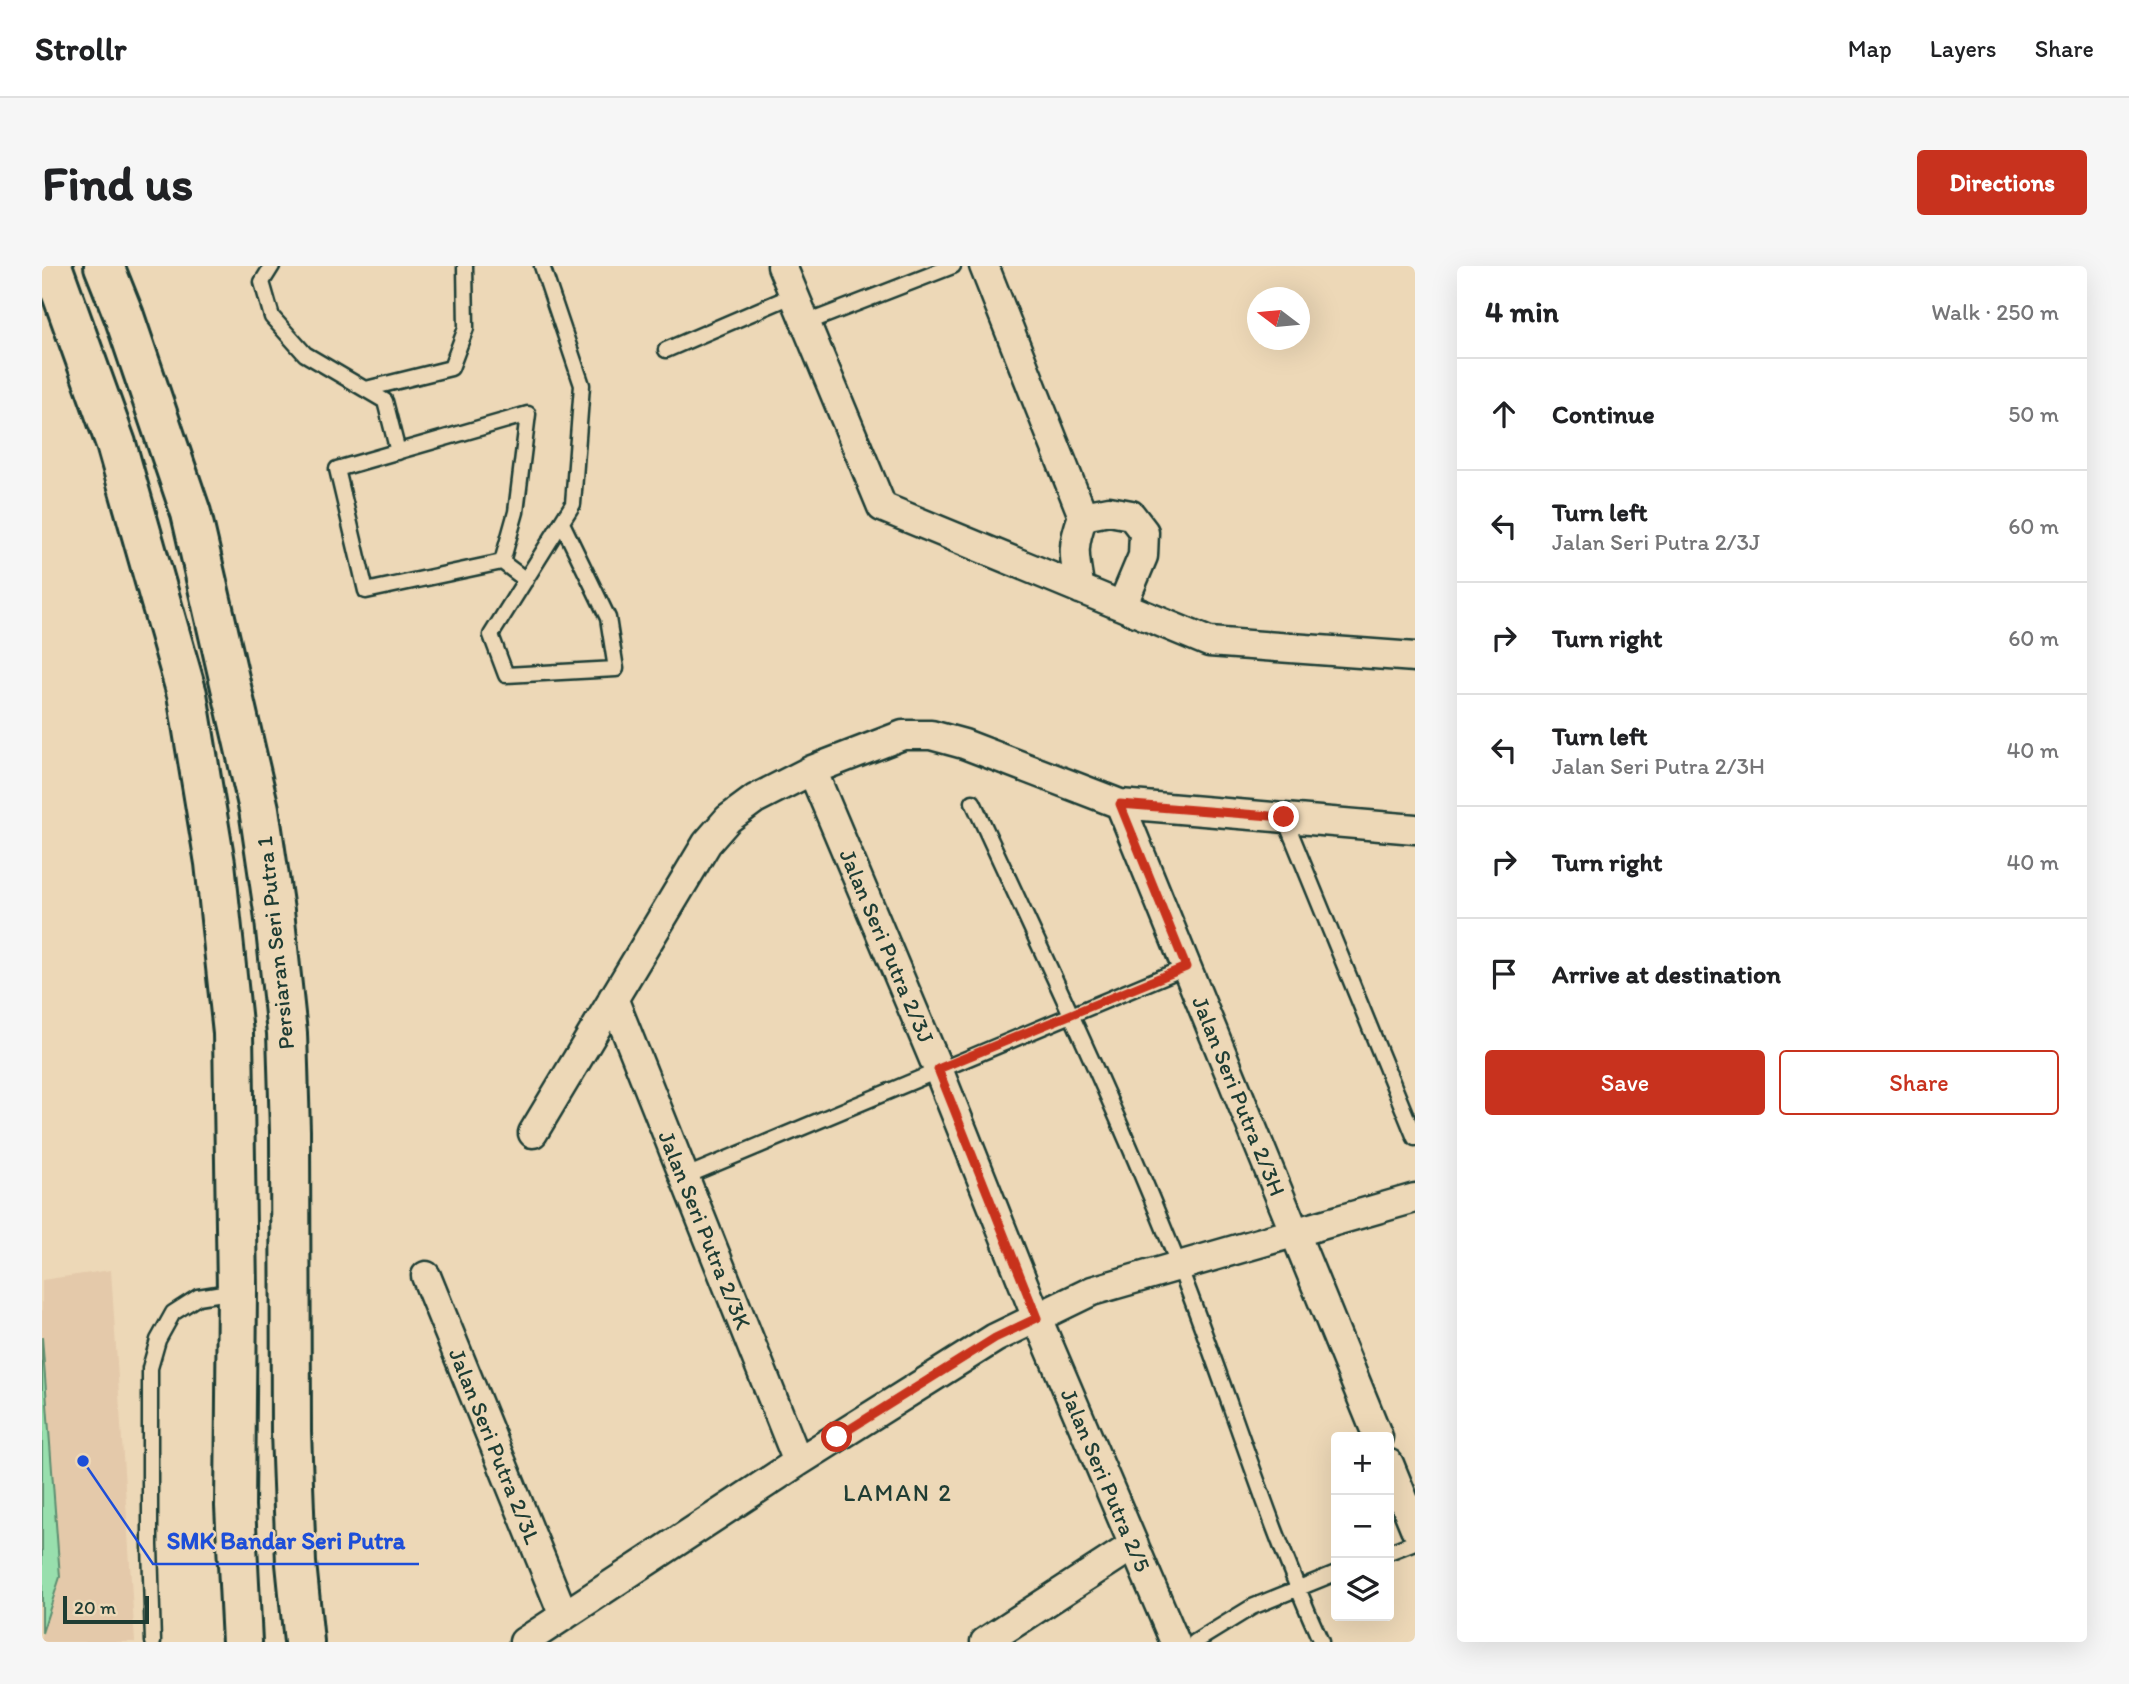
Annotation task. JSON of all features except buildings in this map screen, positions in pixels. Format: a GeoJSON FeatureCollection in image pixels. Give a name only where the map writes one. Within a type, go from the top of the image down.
{"type":"FeatureCollection","features":[{"type":"Feature","properties":{"kind":"street"},"geometry":{"type":"LineString","coordinates":[[52,266],[116,444],[187,694],[215,863],[233,1033],[237,1290],[235,1506],[242,1642]]}},
{"type":"Feature","properties":{"kind":"street"},"geometry":{"type":"LineString","coordinates":[[72,266],[110,386],[116,444]]}},
{"type":"Feature","properties":{"kind":"street","name":"Persiaran Seri Putra 1"},"geometry":{"type":"LineString","coordinates":[[104,266],[124,316],[191,513],[259,809],[274,911],[288,1045],[290,1432],[296,1563],[304,1642]]}},
{"type":"Feature","properties":{"kind":"street"},"geometry":{"type":"LineString","coordinates":[[116,266],[124,316]]}},
{"type":"Feature","properties":{"kind":"street"},"geometry":{"type":"LineString","coordinates":[[782,266],[882,507],[1209,642],[1415,657]]}},
{"type":"Feature","properties":{"kind":"street"},"geometry":{"type":"LineString","coordinates":[[984,266],[1083,516],[1073,553],[1080,589]]}},
{"type":"Feature","properties":{"kind":"street"},"geometry":{"type":"LineString","coordinates":[[1083,516],[1109,510],[1131,515],[1144,533],[1143,556],[1122,606]]}},
{"type":"Feature","properties":{"kind":"street"},"geometry":{"type":"LineString","coordinates":[[533,1133],[707,843],[728,819],[755,799],[813,770],[903,735],[931,735],[964,744],[1120,804],[1415,829]]}},
{"type":"Feature","properties":{"kind":"street","name":"Jalan Seri Putra 2/3J"},"geometry":{"type":"LineString","coordinates":[[813,770],[938,1069],[1037,1318]]}},
{"type":"Feature","properties":{"kind":"street","name":"Jalan Seri Putra 2/3H"},"geometry":{"type":"LineString","coordinates":[[1120,804],[1376,1432]]}},
{"type":"Feature","properties":{"kind":"street","name":"Jalan Seri Putra 2/3K"},"geometry":{"type":"LineString","coordinates":[[613,998],[798,1462]]}},
{"type":"Feature","properties":{"kind":"street"},"geometry":{"type":"LineString","coordinates":[[524,1642],[798,1462],[995,1338],[1092,1291],[1415,1198]]}},
{"type":"Feature","properties":{"kind":"street","name":"Jalan Seri Putra 2/3L"},"geometry":{"type":"LineString","coordinates":[[426,1276],[564,1616]]}},
{"type":"Feature","properties":{"kind":"street","name":"Jalan Seri Putra 2/5"},"geometry":{"type":"LineString","coordinates":[[1037,1318],[1175,1642]]}},
{"type":"Feature","properties":{"kind":"street"},"geometry":{"type":"LineString","coordinates":[[1394,1476],[1415,1528]]}},
{"type":"Feature","properties":{"kind":"street"},"geometry":{"type":"LineString","coordinates":[[985,1642],[1134,1545]]}},
{"type":"Feature","properties":{"kind":"lane"},"geometry":{"type":"LineString","coordinates":[[272,266],[262,282],[272,317],[306,354],[385,401],[398,452]]}},
{"type":"Feature","properties":{"kind":"lane"},"geometry":{"type":"LineString","coordinates":[[366,389],[451,368],[466,328],[465,266]]}},
{"type":"Feature","properties":{"kind":"lane"},"geometry":{"type":"LineString","coordinates":[[542,266],[582,385],[573,504],[491,635],[506,675],[616,669],[608,618],[562,523]]}},
{"type":"Feature","properties":{"kind":"lane"},"geometry":{"type":"LineString","coordinates":[[806,323],[953,266]]}},
{"type":"Feature","properties":{"kind":"lane"},"geometry":{"type":"LineString","coordinates":[[666,350],[794,295]]}},
{"type":"Feature","properties":{"kind":"lane"},"geometry":{"type":"LineString","coordinates":[[502,562],[516,512],[528,414],[337,469],[366,591],[502,562],[526,580]]}},
{"type":"Feature","properties":{"kind":"lane"},"geometry":{"type":"LineString","coordinates":[[973,802],[1070,1014],[1178,1266],[1297,1589],[1321,1642]]}},
{"type":"Feature","properties":{"kind":"lane"},"geometry":{"type":"LineString","coordinates":[[1284,817],[1415,1138]]}},
{"type":"Feature","properties":{"kind":"lane"},"geometry":{"type":"LineString","coordinates":[[684,1177],[1186,967]]}},
{"type":"Feature","properties":{"kind":"lane"},"geometry":{"type":"LineString","coordinates":[[153,1642],[150,1368],[158,1340],[173,1313],[198,1297],[237,1290]]}},
{"type":"Feature","properties":{"kind":"lane"},"geometry":{"type":"LineString","coordinates":[[1394,1550],[1415,1542]]}},
{"type":"Feature","properties":{"kind":"lane"},"geometry":{"type":"LineString","coordinates":[[1195,1642],[1252,1607],[1331,1575]]}},
{"type":"Feature","properties":{"kind":"shaded area"},"geometry":{"type":"Polygon","coordinates":[[[111,1270],[135,1642],[42,1642],[42,1280],[111,1270]]]}},
{"type":"Feature","properties":{"kind":"green space"},"geometry":{"type":"Polygon","coordinates":[[[42,1337],[60,1577],[42,1633],[42,1337]]]}},
{"type":"Feature","properties":{"kind":"place","name":"SMK Bandar Seri Putra"},"geometry":{"type":"Point","coordinates":[83,1461]}},
{"type":"Feature","properties":{"kind":"district","name":"LAMAN 2"},"geometry":{"type":"Point","coordinates":[898,1493]}},
{"type":"Feature","properties":{"kind":"route"},"geometry":{"type":"LineString","coordinates":[[837,1437],[995,1338],[1037,1318],[938,1069],[1186,967],[1120,804],[1284,817]]}}]}
